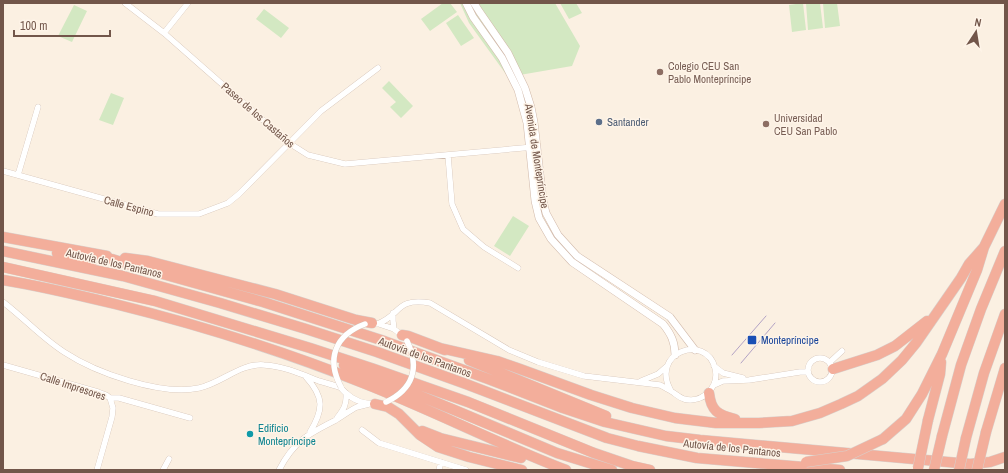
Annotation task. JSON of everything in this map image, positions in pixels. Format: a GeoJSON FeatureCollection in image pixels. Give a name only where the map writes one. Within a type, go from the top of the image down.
{"type":"FeatureCollection","features":[{"type":"Feature","properties":{"kind":"highway"},"geometry":{"type":"LineString","coordinates":[[759,464],[780,461],[806,462],[847,456],[869,447],[883,439],[906,419],[922,394],[942,354],[977,270],[984,247],[1005,204]]}},
{"type":"Feature","properties":{"kind":"highway"},"geometry":{"type":"LineString","coordinates":[[3,238],[102,256],[148,261],[275,294],[371,324]]}},
{"type":"Feature","properties":{"kind":"highway"},"geometry":{"type":"LineString","coordinates":[[3,238],[101,266],[123,276]]}},
{"type":"Feature","properties":{"kind":"highway"},"geometry":{"type":"LineString","coordinates":[[440,348],[497,361],[591,395],[632,408],[675,418],[716,422],[759,423],[792,421],[820,413],[858,396],[882,379],[902,360],[916,343],[969,264],[984,247]]}},
{"type":"Feature","properties":{"kind":"highway","name":"Autovía de los Pantanos"},"geometry":{"type":"LineString","coordinates":[[3,251],[123,276],[230,306],[376,352],[524,406],[606,438],[697,458],[840,470]]}},
{"type":"Feature","properties":{"kind":"highway"},"geometry":{"type":"LineString","coordinates":[[934,470],[961,365],[981,309],[1005,251]]}},
{"type":"Feature","properties":{"kind":"highway"},"geometry":{"type":"LineString","coordinates":[[102,256],[263,302],[381,340],[564,408],[605,422],[635,430],[666,436],[700,440],[970,464],[990,462],[1005,456]]}},
{"type":"Feature","properties":{"kind":"highway"},"geometry":{"type":"LineString","coordinates":[[3,267],[155,302],[310,348],[468,402],[594,453],[632,466],[650,470]]}},
{"type":"Feature","properties":{"kind":"highway"},"geometry":{"type":"LineString","coordinates":[[3,280],[38,286],[158,315],[245,341],[362,383],[522,453],[566,470]]}},
{"type":"Feature","properties":{"kind":"highway"},"geometry":{"type":"LineString","coordinates":[[832,366],[877,355],[895,346],[911,335],[936,313]]}},
{"type":"Feature","properties":{"kind":"highway"},"geometry":{"type":"LineString","coordinates":[[959,470],[966,438],[984,373],[1005,314]]}},
{"type":"Feature","properties":{"kind":"highway"},"geometry":{"type":"LineString","coordinates":[[401,335],[408,336],[440,348],[621,422],[635,430]]}},
{"type":"Feature","properties":{"kind":"highway"},"geometry":{"type":"LineString","coordinates":[[310,348],[328,358],[539,446],[612,470]]}},
{"type":"Feature","properties":{"kind":"highway"},"geometry":{"type":"LineString","coordinates":[[917,470],[940,374],[942,354]]}},
{"type":"Feature","properties":{"kind":"highway"},"geometry":{"type":"LineString","coordinates":[[977,470],[986,432],[1005,368]]}},
{"type":"Feature","properties":{"kind":"highway"},"geometry":{"type":"LineString","coordinates":[[711,389],[710,402],[714,410],[723,416],[759,423]]}},
{"type":"Feature","properties":{"kind":"highway"},"geometry":{"type":"LineString","coordinates":[[372,404],[388,407],[399,414],[420,435],[438,447],[469,457],[522,470]]}},
{"type":"Feature","properties":{"kind":"highway"},"geometry":{"type":"LineString","coordinates":[[408,423],[422,431],[440,438],[566,470]]}},
{"type":"Feature","properties":{"kind":"highway"},"geometry":{"type":"LineString","coordinates":[[945,461],[976,460],[993,456],[1005,450]]}},
{"type":"Feature","properties":{"kind":"street","name":"Paseo de los Castaños"},"geometry":{"type":"LineString","coordinates":[[125,3],[164,33],[289,143],[308,155],[345,164],[533,147]]}},
{"type":"Feature","properties":{"kind":"street"},"geometry":{"type":"LineString","coordinates":[[164,33],[188,3]]}},
{"type":"Feature","properties":{"kind":"street","name":"Avenida de Montepríncipe"},"geometry":{"type":"LineString","coordinates":[[466,3],[473,17],[502,58],[514,80],[524,108],[533,147],[542,200],[546,213],[558,236],[577,256],[670,317],[695,350]]}},
{"type":"Feature","properties":{"kind":"street","name":"Avenida de Montepríncipe"},"geometry":{"type":"LineString","coordinates":[[474,3],[508,53],[521,78],[531,108],[535,201],[539,218],[551,239],[572,262],[663,324],[673,338],[675,355]]}},
{"type":"Feature","properties":{"kind":"street","name":"Calle Espino"},"geometry":{"type":"LineString","coordinates":[[3,171],[158,214],[199,214],[228,203],[239,194],[321,111],[378,68]]}},
{"type":"Feature","properties":{"kind":"street"},"geometry":{"type":"LineString","coordinates":[[18,175],[38,107]]}},
{"type":"Feature","properties":{"kind":"street"},"geometry":{"type":"LineString","coordinates":[[448,155],[452,204],[463,229],[484,247],[518,268]]}},
{"type":"Feature","properties":{"kind":"street"},"geometry":{"type":"LineString","coordinates":[[3,302],[63,352],[82,363],[98,370],[148,385],[184,390],[199,388],[217,382],[236,371],[248,367],[263,365],[282,368],[341,387]]}},
{"type":"Feature","properties":{"kind":"street"},"geometry":{"type":"LineString","coordinates":[[372,404],[361,402],[346,393],[335,377],[333,366],[334,355],[338,344],[345,335],[354,328],[384,322],[400,307],[410,302],[430,303],[509,350],[538,362],[584,376],[660,386],[685,400],[694,400],[702,397],[723,381],[749,380],[808,372]]}},
{"type":"Feature","properties":{"kind":"street"},"geometry":{"type":"LineString","coordinates":[[280,470],[294,448],[309,433],[334,421],[356,407],[386,402],[397,397],[406,388],[412,377],[414,365],[412,352],[393,321],[393,313]]}},
{"type":"Feature","properties":{"kind":"street"},"geometry":{"type":"LineString","coordinates":[[371,324],[386,325],[401,335]]}},
{"type":"Feature","properties":{"kind":"street"},"geometry":{"type":"LineString","coordinates":[[638,382],[658,374],[666,367],[670,360],[681,351],[695,350],[705,354],[711,359],[714,366],[716,379],[711,389]]}},
{"type":"Feature","properties":{"kind":"street"},"geometry":{"type":"LineString","coordinates":[[832,366],[822,358],[812,361],[808,372],[810,378],[815,382],[822,383],[828,381],[832,376],[832,366],[842,351]]}},
{"type":"Feature","properties":{"kind":"street","name":"Calle Impresores"},"geometry":{"type":"LineString","coordinates":[[3,365],[98,392],[110,398],[119,398],[190,418]]}},
{"type":"Feature","properties":{"kind":"street"},"geometry":{"type":"LineString","coordinates":[[714,366],[723,372],[749,380]]}},
{"type":"Feature","properties":{"kind":"street"},"geometry":{"type":"LineString","coordinates":[[666,367],[666,379],[671,391]]}},
{"type":"Feature","properties":{"kind":"street"},"geometry":{"type":"LineString","coordinates":[[304,375],[315,387],[320,399],[319,415],[309,433]]}},
{"type":"Feature","properties":{"kind":"street"},"geometry":{"type":"LineString","coordinates":[[334,421],[345,407],[346,393]]}},
{"type":"Feature","properties":{"kind":"street"},"geometry":{"type":"LineString","coordinates":[[97,470],[112,417],[113,408],[110,398]]}},
{"type":"Feature","properties":{"kind":"street"},"geometry":{"type":"LineString","coordinates":[[362,430],[379,443],[466,470]]}},
{"type":"Feature","properties":{"kind":"street"},"geometry":{"type":"LineString","coordinates":[[163,470],[169,460]]}},
{"type":"Feature","properties":{"kind":"street"},"geometry":{"type":"LineString","coordinates":[[439,470],[441,462]]}},
{"type":"Feature","properties":{"kind":"green space"},"geometry":{"type":"Polygon","coordinates":[[[443,3],[450,3],[457,12],[430,31],[421,19],[443,3]]]}},
{"type":"Feature","properties":{"kind":"green space"},"geometry":{"type":"Polygon","coordinates":[[[460,3],[555,3],[580,46],[572,66],[508,77],[469,23],[460,3]]]}},
{"type":"Feature","properties":{"kind":"green space"},"geometry":{"type":"Polygon","coordinates":[[[560,3],[576,3],[582,13],[569,19],[560,3]]]}},
{"type":"Feature","properties":{"kind":"green space"},"geometry":{"type":"Polygon","coordinates":[[[803,3],[806,30],[792,32],[789,5],[803,3]]]}},
{"type":"Feature","properties":{"kind":"green space"},"geometry":{"type":"Polygon","coordinates":[[[806,3],[820,3],[823,28],[808,30],[806,3]]]}},
{"type":"Feature","properties":{"kind":"green space"},"geometry":{"type":"Polygon","coordinates":[[[823,3],[837,3],[840,26],[825,28],[823,3]]]}},
{"type":"Feature","properties":{"kind":"green space"},"geometry":{"type":"Polygon","coordinates":[[[74,5],[87,11],[72,42],[58,36],[74,5]]]}},
{"type":"Feature","properties":{"kind":"green space"},"geometry":{"type":"Polygon","coordinates":[[[264,9],[289,28],[281,38],[256,19],[264,9]]]}},
{"type":"Feature","properties":{"kind":"green space"},"geometry":{"type":"Polygon","coordinates":[[[458,15],[474,38],[461,46],[446,23],[458,15]]]}},
{"type":"Feature","properties":{"kind":"green space"},"geometry":{"type":"Polygon","coordinates":[[[389,81],[413,106],[401,118],[390,107],[396,102],[382,88],[389,81]]]}},
{"type":"Feature","properties":{"kind":"green space"},"geometry":{"type":"Polygon","coordinates":[[[111,93],[124,98],[113,125],[99,120],[111,93]]]}},
{"type":"Feature","properties":{"kind":"green space"},"geometry":{"type":"Polygon","coordinates":[[[513,216],[529,226],[510,256],[494,246],[513,216]]]}},
{"type":"Feature","properties":{"kind":"tram line"},"geometry":{"type":"LineString","coordinates":[[732,355],[766,316]]}},
{"type":"Feature","properties":{"kind":"tram line"},"geometry":{"type":"LineString","coordinates":[[741,363],[775,323]]}},
{"type":"Feature","properties":{"kind":"place","name":"Colegio CEU San Pablo Montepríncipe"},"geometry":{"type":"Point","coordinates":[660,72]}},
{"type":"Feature","properties":{"kind":"place","name":"Santander"},"geometry":{"type":"Point","coordinates":[599,122]}},
{"type":"Feature","properties":{"kind":"place","name":"Universidad CEU San Pablo"},"geometry":{"type":"Point","coordinates":[766,124]}},
{"type":"Feature","properties":{"kind":"place","name":"Montepríncipe"},"geometry":{"type":"Point","coordinates":[752,340]}},
{"type":"Feature","properties":{"kind":"place","name":"Edificio Montepríncipe"},"geometry":{"type":"Point","coordinates":[250,434]}}]}
